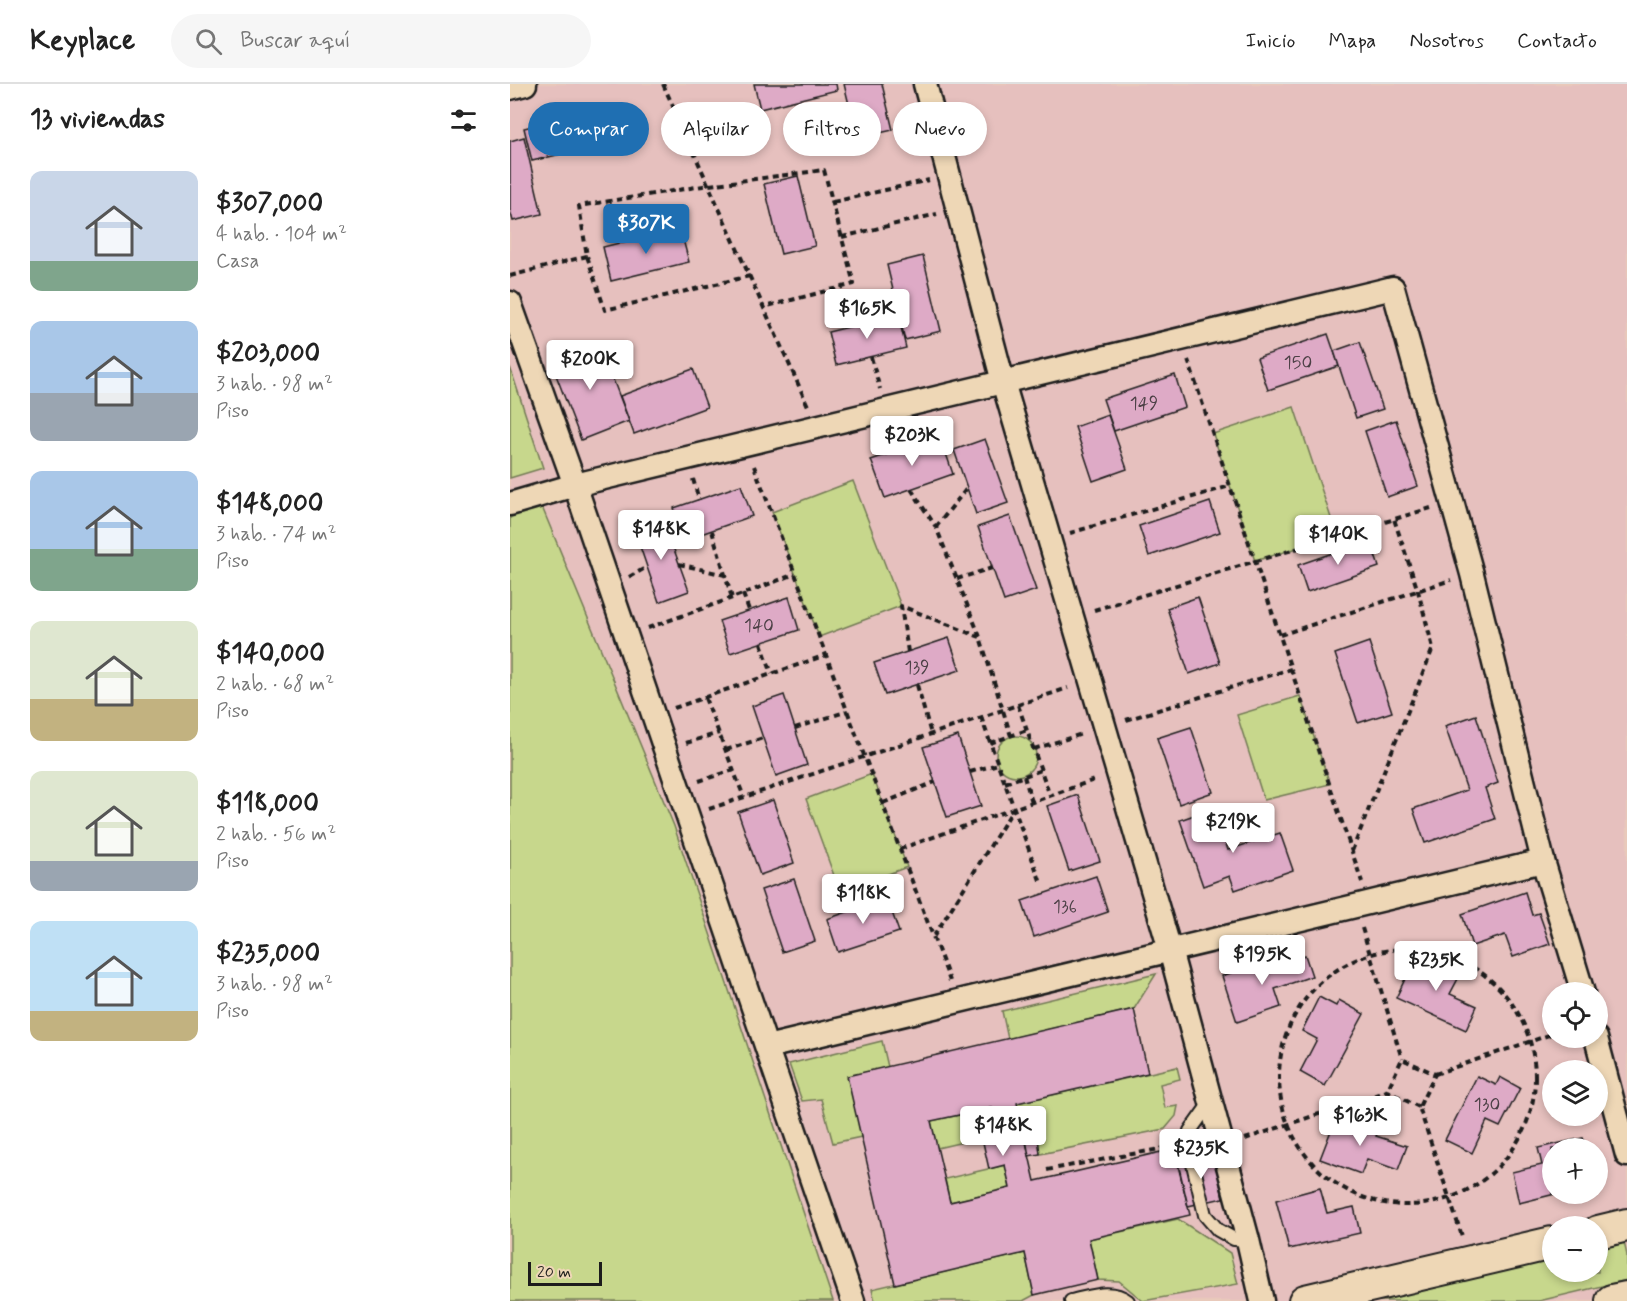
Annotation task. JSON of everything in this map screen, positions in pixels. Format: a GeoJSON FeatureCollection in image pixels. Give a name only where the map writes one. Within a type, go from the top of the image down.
{"type":"FeatureCollection","features":[{"type":"Feature","properties":{"kind":"street"},"geometry":{"type":"LineString","coordinates":[[510,88],[525,84]]}},
{"type":"Feature","properties":{"kind":"street"},"geometry":{"type":"LineString","coordinates":[[925,84],[1003,382],[1170,950],[1248,1240],[1262,1301]]}},
{"type":"Feature","properties":{"kind":"street"},"geometry":{"type":"LineString","coordinates":[[510,504],[575,485],[1393,288],[1472,573],[1543,861],[1580,982]]}},
{"type":"Feature","properties":{"kind":"street"},"geometry":{"type":"LineString","coordinates":[[510,303],[575,485],[854,1301]]}},
{"type":"Feature","properties":{"kind":"street"},"geometry":{"type":"LineString","coordinates":[[767,1047],[1543,861]]}},
{"type":"Feature","properties":{"kind":"street"},"geometry":{"type":"LineString","coordinates":[[1599,1048],[1627,1155]]}},
{"type":"Feature","properties":{"kind":"street"},"geometry":{"type":"LineString","coordinates":[[1608,1230],[1627,1225]]}},
{"type":"Feature","properties":{"kind":"street"},"geometry":{"type":"LineString","coordinates":[[1305,1301],[1542,1245]]}},
{"type":"Feature","properties":{"kind":"street"},"geometry":{"type":"LineString","coordinates":[[1612,1301],[1627,1298]]}},
{"type":"Feature","properties":{"kind":"lane"},"geometry":{"type":"LineString","coordinates":[[1210,1103],[1190,1131],[1188,1143],[1205,1215],[1218,1230],[1234,1239],[1248,1240]]}},
{"type":"Feature","properties":{"kind":"lane"},"geometry":{"type":"LineString","coordinates":[[1071,1301],[1108,1293],[1121,1295],[1128,1301]]}},
{"type":"Feature","properties":{"kind":"path"},"geometry":{"type":"LineString","coordinates":[[663,84],[818,427]]}},
{"type":"Feature","properties":{"kind":"path"},"geometry":{"type":"LineString","coordinates":[[750,276],[605,310],[587,256],[579,206],[709,185],[824,170],[854,285],[764,307]]}},
{"type":"Feature","properties":{"kind":"path"},"geometry":{"type":"LineString","coordinates":[[833,202],[949,175]]}},
{"type":"Feature","properties":{"kind":"path"},"geometry":{"type":"LineString","coordinates":[[842,237],[958,209]]}},
{"type":"Feature","properties":{"kind":"path"},"geometry":{"type":"LineString","coordinates":[[510,276],[587,256]]}},
{"type":"Feature","properties":{"kind":"path"},"geometry":{"type":"LineString","coordinates":[[1181,339],[1352,851],[1370,953],[1402,1059],[1387,1091]]}},
{"type":"Feature","properties":{"kind":"path"},"geometry":{"type":"LineString","coordinates":[[871,357],[887,410]]}},
{"type":"Feature","properties":{"kind":"path"},"geometry":{"type":"LineString","coordinates":[[746,444],[958,1001]]}},
{"type":"Feature","properties":{"kind":"path"},"geometry":{"type":"LineString","coordinates":[[1049,539],[1230,486]]}},
{"type":"Feature","properties":{"kind":"path"},"geometry":{"type":"LineString","coordinates":[[936,527],[967,488]]}},
{"type":"Feature","properties":{"kind":"path"},"geometry":{"type":"LineString","coordinates":[[911,489],[936,527],[980,637],[1011,736]]}},
{"type":"Feature","properties":{"kind":"path"},"geometry":{"type":"LineString","coordinates":[[1072,616],[1452,502]]}},
{"type":"Feature","properties":{"kind":"path"},"geometry":{"type":"LineString","coordinates":[[1352,851],[1433,648],[1418,591],[1394,519]]}},
{"type":"Feature","properties":{"kind":"path"},"geometry":{"type":"LineString","coordinates":[[712,531],[732,598]]}},
{"type":"Feature","properties":{"kind":"path"},"geometry":{"type":"LineString","coordinates":[[679,564],[725,576]]}},
{"type":"Feature","properties":{"kind":"path"},"geometry":{"type":"LineString","coordinates":[[957,579],[992,568]]}},
{"type":"Feature","properties":{"kind":"path"},"geometry":{"type":"LineString","coordinates":[[1280,634],[1472,573]]}},
{"type":"Feature","properties":{"kind":"path"},"geometry":{"type":"LineString","coordinates":[[627,636],[795,574]]}},
{"type":"Feature","properties":{"kind":"path"},"geometry":{"type":"LineString","coordinates":[[743,594],[749,610]]}},
{"type":"Feature","properties":{"kind":"path"},"geometry":{"type":"LineString","coordinates":[[908,652],[901,606],[980,637]]}},
{"type":"Feature","properties":{"kind":"path"},"geometry":{"type":"LineString","coordinates":[[761,643],[772,674]]}},
{"type":"Feature","properties":{"kind":"path"},"geometry":{"type":"LineString","coordinates":[[654,715],[826,655]]}},
{"type":"Feature","properties":{"kind":"path"},"geometry":{"type":"LineString","coordinates":[[1034,749],[1291,669]]}},
{"type":"Feature","properties":{"kind":"path"},"geometry":{"type":"LineString","coordinates":[[688,816],[1091,680]]}},
{"type":"Feature","properties":{"kind":"path"},"geometry":{"type":"LineString","coordinates":[[917,685],[931,734]]}},
{"type":"Feature","properties":{"kind":"path"},"geometry":{"type":"LineString","coordinates":[[705,698],[744,797]]}},
{"type":"Feature","properties":{"kind":"path"},"geometry":{"type":"LineString","coordinates":[[1018,705],[1050,796]]}},
{"type":"Feature","properties":{"kind":"path"},"geometry":{"type":"LineString","coordinates":[[795,728],[848,711]]}},
{"type":"Feature","properties":{"kind":"path"},"geometry":{"type":"LineString","coordinates":[[981,717],[1041,883]]}},
{"type":"Feature","properties":{"kind":"path"},"geometry":{"type":"LineString","coordinates":[[990,743],[1027,730]]}},
{"type":"Feature","properties":{"kind":"path"},"geometry":{"type":"LineString","coordinates":[[666,750],[719,732]]}},
{"type":"Feature","properties":{"kind":"path"},"geometry":{"type":"LineString","coordinates":[[726,750],[763,738]]}},
{"type":"Feature","properties":{"kind":"path"},"geometry":{"type":"LineString","coordinates":[[970,772],[998,764]]}},
{"type":"Feature","properties":{"kind":"path"},"geometry":{"type":"LineString","coordinates":[[678,787],[734,770]]}},
{"type":"Feature","properties":{"kind":"path"},"geometry":{"type":"LineString","coordinates":[[1005,783],[1041,770]]}},
{"type":"Feature","properties":{"kind":"path"},"geometry":{"type":"LineString","coordinates":[[900,849],[1118,772]]}},
{"type":"Feature","properties":{"kind":"path"},"geometry":{"type":"LineString","coordinates":[[1024,776],[1032,802]]}},
{"type":"Feature","properties":{"kind":"path"},"geometry":{"type":"LineString","coordinates":[[883,803],[935,782]]}},
{"type":"Feature","properties":{"kind":"path"},"geometry":{"type":"LineString","coordinates":[[933,936],[1014,808]]}},
{"type":"Feature","properties":{"kind":"path"},"geometry":{"type":"LineString","coordinates":[[1410,947],[1451,955],[1487,974],[1515,1004],[1532,1041],[1537,1080],[1530,1118],[1512,1152],[1484,1180],[1449,1198],[1411,1206],[1372,1201],[1336,1185],[1307,1158],[1287,1124],[1278,1083],[1283,1041],[1302,1002],[1332,972],[1370,953],[1410,947]]}},
{"type":"Feature","properties":{"kind":"path"},"geometry":{"type":"LineString","coordinates":[[1402,1059],[1435,1074],[1542,1038]]}},
{"type":"Feature","properties":{"kind":"path"},"geometry":{"type":"LineString","coordinates":[[1435,1074],[1419,1107],[1471,1263]]}},
{"type":"Feature","properties":{"kind":"path"},"geometry":{"type":"LineString","coordinates":[[1222,1147],[1387,1091],[1419,1107]]}},
{"type":"Feature","properties":{"kind":"path"},"geometry":{"type":"LineString","coordinates":[[1047,1170],[1188,1143]]}},
{"type":"Feature","properties":{"kind":"shaded area"},"geometry":{"type":"Polygon","coordinates":[[[510,84],[1627,84],[1627,1301],[510,1301],[510,84]]]}},
{"type":"Feature","properties":{"kind":"green space"},"geometry":{"type":"Polygon","coordinates":[[[510,367],[543,468],[510,478],[510,367]]]}},
{"type":"Feature","properties":{"kind":"green space"},"geometry":{"type":"Polygon","coordinates":[[[1294,407],[1337,536],[1255,561],[1213,434],[1294,407]]]}},
{"type":"Feature","properties":{"kind":"green space"},"geometry":{"type":"Polygon","coordinates":[[[853,481],[901,606],[819,637],[772,512],[853,481]]]}},
{"type":"Feature","properties":{"kind":"green space"},"geometry":{"type":"Polygon","coordinates":[[[542,507],[674,826],[833,1301],[510,1301],[510,517],[542,507]]]}},
{"type":"Feature","properties":{"kind":"green space"},"geometry":{"type":"Polygon","coordinates":[[[1300,696],[1330,784],[1264,800],[1237,715],[1300,696]]]}},
{"type":"Feature","properties":{"kind":"green space"},"geometry":{"type":"Polygon","coordinates":[[[1016,736],[1030,742],[1036,756],[1030,770],[1016,776],[1002,770],[996,756],[1002,742],[1016,736]]]}},
{"type":"Feature","properties":{"kind":"green space"},"geometry":{"type":"Polygon","coordinates":[[[872,774],[907,867],[840,892],[806,799],[872,774]]]}},
{"type":"Feature","properties":{"kind":"green space"},"geometry":{"type":"Polygon","coordinates":[[[1156,974],[1134,1009],[1008,1039],[1002,1011],[1156,974]]]}},
{"type":"Feature","properties":{"kind":"green space"},"geometry":{"type":"Polygon","coordinates":[[[882,1041],[888,1067],[861,1137],[833,1143],[821,1099],[802,1101],[789,1064],[882,1041]]]}},
{"type":"Feature","properties":{"kind":"green space"},"geometry":{"type":"Polygon","coordinates":[[[1177,1067],[1180,1079],[1160,1084],[1165,1108],[1178,1106],[1176,1116],[1165,1129],[1040,1154],[1037,1138],[1026,1140],[1017,1103],[1177,1067]]]}},
{"type":"Feature","properties":{"kind":"green space"},"geometry":{"type":"Polygon","coordinates":[[[992,1108],[998,1134],[937,1148],[931,1121],[992,1108]]]}},
{"type":"Feature","properties":{"kind":"green space"},"geometry":{"type":"Polygon","coordinates":[[[1005,1165],[1010,1188],[950,1202],[945,1179],[1005,1165]]]}},
{"type":"Feature","properties":{"kind":"green space"},"geometry":{"type":"Polygon","coordinates":[[[1178,1219],[1230,1253],[1238,1284],[1143,1301],[1119,1281],[1098,1280],[1089,1239],[1178,1219]]]}},
{"type":"Feature","properties":{"kind":"green space"},"geometry":{"type":"Polygon","coordinates":[[[1623,1238],[1627,1255],[1627,1280],[1539,1301],[1375,1301],[1542,1259],[1542,1282],[1608,1282],[1608,1242],[1623,1238]]]}},
{"type":"Feature","properties":{"kind":"green space"},"geometry":{"type":"Polygon","coordinates":[[[1025,1253],[1034,1295],[1023,1301],[875,1301],[872,1289],[1025,1253]]]}},
{"type":"Feature","properties":{"kind":"building"},"geometry":{"type":"Polygon","coordinates":[[[754,84],[836,84],[837,90],[771,106],[771,102],[758,102],[754,84]]]}},
{"type":"Feature","properties":{"kind":"building"},"geometry":{"type":"Polygon","coordinates":[[[844,84],[882,84],[893,130],[881,133],[881,102],[848,102],[844,84]]]}},
{"type":"Feature","properties":{"kind":"building"},"geometry":{"type":"Polygon","coordinates":[[[528,127],[528,144],[524,128],[528,127]]]}},
{"type":"Feature","properties":{"kind":"building"},"geometry":{"type":"Polygon","coordinates":[[[524,137],[542,214],[513,221],[510,210],[510,141],[524,137]]]}},
{"type":"Feature","properties":{"kind":"building"},"geometry":{"type":"Polygon","coordinates":[[[531,156],[553,156],[532,161],[531,156]]]}},
{"type":"Feature","properties":{"kind":"building"},"geometry":{"type":"Polygon","coordinates":[[[798,176],[815,246],[781,254],[764,184],[798,176]]]}},
{"type":"Feature","properties":{"kind":"building"},"geometry":{"type":"Polygon","coordinates":[[[680,228],[689,262],[611,281],[603,247],[680,228]]]}},
{"type":"Feature","properties":{"kind":"building"},"geometry":{"type":"Polygon","coordinates":[[[923,256],[941,331],[905,340],[887,265],[923,256]]]}},
{"type":"Feature","properties":{"kind":"building"},"geometry":{"type":"Polygon","coordinates":[[[898,315],[906,348],[836,365],[828,332],[898,315]]]}},
{"type":"Feature","properties":{"kind":"building"},"geometry":{"type":"Polygon","coordinates":[[[1328,334],[1339,366],[1268,390],[1257,358],[1328,334]]]}},
{"type":"Feature","properties":{"kind":"building"},"geometry":{"type":"Polygon","coordinates":[[[1360,342],[1383,409],[1356,418],[1334,351],[1360,342]]]}},
{"type":"Feature","properties":{"kind":"building"},"geometry":{"type":"Polygon","coordinates":[[[599,343],[629,421],[581,440],[551,362],[599,343]]]}},
{"type":"Feature","properties":{"kind":"building"},"geometry":{"type":"Polygon","coordinates":[[[693,369],[707,407],[634,434],[620,396],[693,369]]]}},
{"type":"Feature","properties":{"kind":"building"},"geometry":{"type":"Polygon","coordinates":[[[1175,375],[1185,407],[1114,431],[1103,399],[1175,375]]]}},
{"type":"Feature","properties":{"kind":"building"},"geometry":{"type":"Polygon","coordinates":[[[1108,415],[1127,469],[1093,481],[1075,427],[1108,415]]]}},
{"type":"Feature","properties":{"kind":"building"},"geometry":{"type":"Polygon","coordinates":[[[1396,420],[1418,486],[1387,497],[1365,431],[1396,420]]]}},
{"type":"Feature","properties":{"kind":"building"},"geometry":{"type":"Polygon","coordinates":[[[940,436],[953,474],[885,498],[871,460],[940,436]]]}},
{"type":"Feature","properties":{"kind":"building"},"geometry":{"type":"Polygon","coordinates":[[[985,439],[1008,503],[976,514],[954,450],[985,439]]]}},
{"type":"Feature","properties":{"kind":"building"},"geometry":{"type":"Polygon","coordinates":[[[741,485],[752,516],[684,540],[674,508],[741,485]]]}},
{"type":"Feature","properties":{"kind":"building"},"geometry":{"type":"Polygon","coordinates":[[[1210,502],[1220,532],[1149,556],[1139,526],[1210,502]]]}},
{"type":"Feature","properties":{"kind":"building"},"geometry":{"type":"Polygon","coordinates":[[[1010,516],[1036,590],[1004,601],[978,527],[1010,516]]]}},
{"type":"Feature","properties":{"kind":"building"},"geometry":{"type":"Polygon","coordinates":[[[663,519],[689,591],[659,602],[634,529],[663,519]]]}},
{"type":"Feature","properties":{"kind":"building"},"geometry":{"type":"Polygon","coordinates":[[[1370,540],[1379,567],[1307,592],[1298,565],[1370,540]]]}},
{"type":"Feature","properties":{"kind":"building"},"geometry":{"type":"Polygon","coordinates":[[[789,597],[799,630],[730,653],[719,621],[789,597]]]}},
{"type":"Feature","properties":{"kind":"building"},"geometry":{"type":"Polygon","coordinates":[[[1198,597],[1220,663],[1189,674],[1167,608],[1198,597]]]}},
{"type":"Feature","properties":{"kind":"building"},"geometry":{"type":"Polygon","coordinates":[[[949,638],[960,670],[885,695],[874,663],[949,638]]]}},
{"type":"Feature","properties":{"kind":"building"},"geometry":{"type":"Polygon","coordinates":[[[1369,642],[1392,712],[1358,723],[1335,654],[1369,642]]]}},
{"type":"Feature","properties":{"kind":"building"},"geometry":{"type":"Polygon","coordinates":[[[784,695],[807,765],[776,776],[752,706],[784,695]]]}},
{"type":"Feature","properties":{"kind":"building"},"geometry":{"type":"Polygon","coordinates":[[[1476,715],[1498,783],[1485,788],[1495,819],[1425,843],[1413,809],[1467,790],[1445,726],[1476,715]]]}},
{"type":"Feature","properties":{"kind":"building"},"geometry":{"type":"Polygon","coordinates":[[[1191,727],[1213,792],[1179,804],[1157,738],[1191,727]]]}},
{"type":"Feature","properties":{"kind":"building"},"geometry":{"type":"Polygon","coordinates":[[[958,736],[981,806],[947,817],[923,747],[958,736]]]}},
{"type":"Feature","properties":{"kind":"building"},"geometry":{"type":"Polygon","coordinates":[[[1078,795],[1100,861],[1069,871],[1047,806],[1078,795]]]}},
{"type":"Feature","properties":{"kind":"building"},"geometry":{"type":"Polygon","coordinates":[[[773,800],[794,863],[760,875],[738,812],[773,800]]]}},
{"type":"Feature","properties":{"kind":"building"},"geometry":{"type":"Polygon","coordinates":[[[1214,808],[1228,850],[1280,833],[1293,870],[1235,890],[1230,876],[1203,886],[1180,820],[1214,808]]]}},
{"type":"Feature","properties":{"kind":"building"},"geometry":{"type":"Polygon","coordinates":[[[1096,876],[1108,912],[1034,937],[1022,901],[1096,876]]]}},
{"type":"Feature","properties":{"kind":"building"},"geometry":{"type":"Polygon","coordinates":[[[794,879],[815,941],[782,952],[761,890],[794,879]]]}},
{"type":"Feature","properties":{"kind":"building"},"geometry":{"type":"Polygon","coordinates":[[[1525,892],[1532,915],[1539,913],[1550,944],[1513,957],[1505,935],[1472,946],[1462,914],[1525,892]]]}},
{"type":"Feature","properties":{"kind":"building"},"geometry":{"type":"Polygon","coordinates":[[[887,898],[899,932],[838,952],[827,919],[887,898]]]}},
{"type":"Feature","properties":{"kind":"building"},"geometry":{"type":"Polygon","coordinates":[[[1417,954],[1461,973],[1450,994],[1477,1006],[1466,1030],[1396,998],[1417,954]]]}},
{"type":"Feature","properties":{"kind":"building"},"geometry":{"type":"Polygon","coordinates":[[[1305,955],[1312,976],[1275,989],[1281,1007],[1237,1022],[1222,976],[1265,961],[1268,968],[1305,955]]]}},
{"type":"Feature","properties":{"kind":"building"},"geometry":{"type":"Polygon","coordinates":[[[1319,997],[1336,1006],[1339,1000],[1364,1014],[1325,1086],[1300,1072],[1317,1039],[1302,1031],[1319,997]]]}},
{"type":"Feature","properties":{"kind":"building"},"geometry":{"type":"Polygon","coordinates":[[[1134,1009],[1148,1073],[1017,1103],[1035,1181],[1174,1149],[1190,1215],[1089,1239],[1098,1280],[1034,1295],[1025,1253],[895,1284],[847,1076],[1134,1009]],[[992,1108],[931,1121],[950,1202],[1010,1188],[1005,1165],[989,1169],[982,1138],[998,1134],[992,1108]]]}},
{"type":"Feature","properties":{"kind":"building"},"geometry":{"type":"Polygon","coordinates":[[[1477,1076],[1496,1085],[1500,1077],[1520,1088],[1500,1127],[1487,1121],[1472,1153],[1445,1140],[1477,1076]]]}},
{"type":"Feature","properties":{"kind":"building"},"geometry":{"type":"Polygon","coordinates":[[[1337,1115],[1378,1131],[1376,1136],[1407,1146],[1398,1170],[1367,1159],[1361,1174],[1320,1159],[1337,1115]]]}},
{"type":"Feature","properties":{"kind":"building"},"geometry":{"type":"Polygon","coordinates":[[[1038,1138],[1040,1154],[1029,1156],[1026,1140],[1038,1138]]]}},
{"type":"Feature","properties":{"kind":"building"},"geometry":{"type":"Polygon","coordinates":[[[1542,1147],[1542,1165],[1538,1148],[1542,1147]]]}},
{"type":"Feature","properties":{"kind":"building"},"geometry":{"type":"Polygon","coordinates":[[[1214,1155],[1223,1198],[1188,1206],[1178,1163],[1214,1155]]]}},
{"type":"Feature","properties":{"kind":"building"},"geometry":{"type":"Polygon","coordinates":[[[1542,1165],[1542,1197],[1519,1203],[1512,1172],[1542,1165]]]}},
{"type":"Feature","properties":{"kind":"building"},"geometry":{"type":"Polygon","coordinates":[[[1320,1188],[1327,1213],[1354,1207],[1360,1233],[1289,1249],[1276,1200],[1320,1188]]]}}]}
